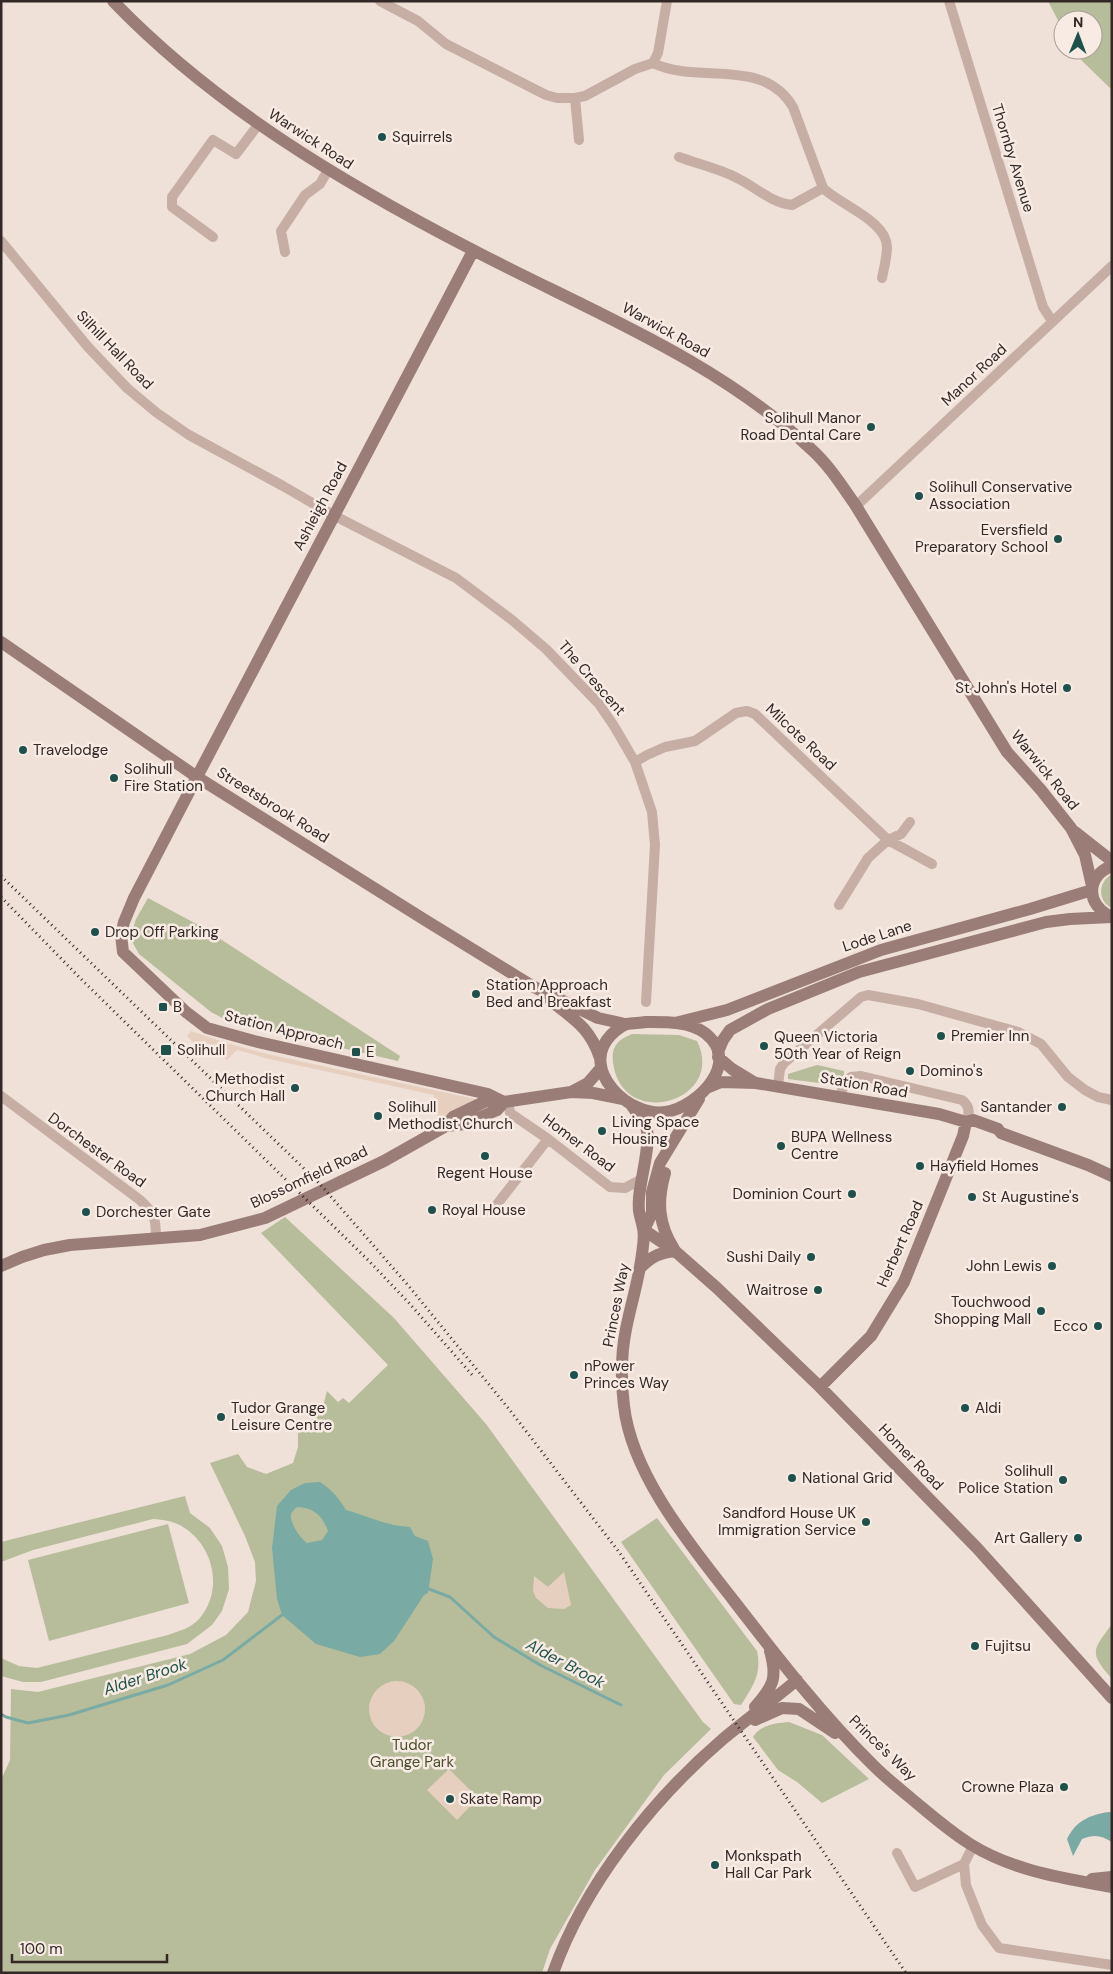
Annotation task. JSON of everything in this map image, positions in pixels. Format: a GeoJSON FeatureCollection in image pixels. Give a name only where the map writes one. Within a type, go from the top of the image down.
{"type":"FeatureCollection","features":[{"type":"Feature","properties":{"kind":"street","name":"Warwick Road"},"geometry":{"type":"LineString","coordinates":[[114,1],[150,37],[258,125],[328,170],[400,212],[474,251],[642,334],[737,390],[812,449],[830,469],[856,506],[1006,752],[1041,790],[1071,828],[1085,855],[1094,902],[1098,909],[1111,917]]}},
{"type":"Feature","properties":{"kind":"street"},"geometry":{"type":"LineString","coordinates":[[380,1],[418,21],[446,44],[546,95],[558,98],[586,96],[635,69],[653,62],[658,53],[668,1]]}},
{"type":"Feature","properties":{"kind":"street","name":"Thornby Avenue"},"geometry":{"type":"LineString","coordinates":[[949,1],[1043,307],[1052,321]]}},
{"type":"Feature","properties":{"kind":"street"},"geometry":{"type":"LineString","coordinates":[[653,62],[660,66],[675,69],[758,78],[779,89],[787,96],[793,107],[823,188],[829,194],[873,222],[885,235],[887,246],[882,278]]}},
{"type":"Feature","properties":{"kind":"street"},"geometry":{"type":"LineString","coordinates":[[575,98],[579,140]]}},
{"type":"Feature","properties":{"kind":"street"},"geometry":{"type":"LineString","coordinates":[[213,237],[172,207],[172,197],[213,140],[236,154],[258,125]]}},
{"type":"Feature","properties":{"kind":"street"},"geometry":{"type":"LineString","coordinates":[[679,157],[736,177],[778,202],[787,204],[792,205],[823,188]]}},
{"type":"Feature","properties":{"kind":"street"},"geometry":{"type":"LineString","coordinates":[[285,252],[281,231],[305,196],[320,184],[328,170]]}},
{"type":"Feature","properties":{"kind":"street","name":"Silhill Hall Road"},"geometry":{"type":"LineString","coordinates":[[1,241],[82,340],[127,388],[189,435],[333,515]]}},
{"type":"Feature","properties":{"kind":"street","name":"Ashleigh Road"},"geometry":{"type":"LineString","coordinates":[[197,777],[333,515],[474,251]]}},
{"type":"Feature","properties":{"kind":"street","name":"Manor Road"},"geometry":{"type":"LineString","coordinates":[[856,506],[1112,266]]}},
{"type":"Feature","properties":{"kind":"street","name":"The Crescent"},"geometry":{"type":"LineString","coordinates":[[333,515],[456,578],[512,620],[546,649],[598,704],[614,726],[635,762],[652,812],[655,845],[646,1002]]}},
{"type":"Feature","properties":{"kind":"street","name":"Streetsbrook Road"},"geometry":{"type":"LineString","coordinates":[[1,642],[197,777],[534,987],[598,1018],[625,1024]]}},
{"type":"Feature","properties":{"kind":"street","name":"Milcote Road"},"geometry":{"type":"LineString","coordinates":[[635,762],[647,754],[665,747],[695,741],[736,714],[750,712],[755,714],[888,840],[932,864]]}},
{"type":"Feature","properties":{"kind":"street","name":"Station Approach"},"geometry":{"type":"LineString","coordinates":[[197,777],[124,922],[121,935],[123,952],[186,1012],[207,1028],[254,1041],[488,1094],[506,1102]]}},
{"type":"Feature","properties":{"kind":"street"},"geometry":{"type":"LineString","coordinates":[[839,905],[868,858],[888,840],[901,834],[910,822]]}},
{"type":"Feature","properties":{"kind":"street","name":"Warwick Road"},"geometry":{"type":"LineString","coordinates":[[1071,828],[1112,861]]}},
{"type":"Feature","properties":{"kind":"street"},"geometry":{"type":"LineString","coordinates":[[1092,888],[1098,874],[1112,866]]}},
{"type":"Feature","properties":{"kind":"street","name":"Lode Lane"},"geometry":{"type":"LineString","coordinates":[[675,1023],[727,1010],[881,950],[1030,909],[1092,888]]}},
{"type":"Feature","properties":{"kind":"street","name":"Lode Lane"},"geometry":{"type":"LineString","coordinates":[[718,1055],[723,1040],[730,1030],[768,1010],[858,972],[1046,922],[1111,917]]}},
{"type":"Feature","properties":{"kind":"street","name":"Streetsbrook Road"},"geometry":{"type":"LineString","coordinates":[[534,987],[586,1030],[594,1041],[601,1064]]}},
{"type":"Feature","properties":{"kind":"street"},"geometry":{"type":"LineString","coordinates":[[778,1086],[780,1069],[784,1063],[861,997],[868,995],[918,1004],[1018,1032],[1041,1044],[1068,1077],[1085,1090],[1098,1097],[1112,1100]]}},
{"type":"Feature","properties":{"kind":"street"},"geometry":{"type":"LineString","coordinates":[[646,1022],[675,1023],[705,1033],[718,1055],[715,1076],[705,1090],[683,1106],[655,1113],[627,1102],[610,1085],[601,1064],[606,1040],[613,1032],[625,1024],[646,1022]]}},
{"type":"Feature","properties":{"kind":"street","name":"Station Road"},"geometry":{"type":"LineString","coordinates":[[718,1055],[732,1069],[756,1083]]}},
{"type":"Feature","properties":{"kind":"street","name":"Blossomfield Road"},"geometry":{"type":"LineString","coordinates":[[571,1092],[588,1083],[601,1064]]}},
{"type":"Feature","properties":{"kind":"street"},"geometry":{"type":"LineString","coordinates":[[839,1098],[851,1077],[861,1076],[962,1100],[966,1102],[969,1111],[966,1122]]}},
{"type":"Feature","properties":{"kind":"street","name":"Station Road"},"geometry":{"type":"LineString","coordinates":[[705,1090],[722,1082],[756,1083],[939,1114],[966,1122],[971,1128],[992,1134],[1001,1133],[1088,1165],[1112,1176]]}},
{"type":"Feature","properties":{"kind":"street","name":"Princes Way"},"geometry":{"type":"LineString","coordinates":[[705,1090],[660,1163],[652,1192],[652,1213],[644,1230],[640,1268],[625,1332],[622,1383],[627,1424],[633,1446],[645,1473],[714,1576]]}},
{"type":"Feature","properties":{"kind":"street","name":"Blossomfield Road"},"geometry":{"type":"LineString","coordinates":[[1,1266],[52,1248],[200,1235],[278,1213],[384,1161],[446,1126],[453,1117],[486,1101],[506,1102],[571,1092],[593,1093],[627,1102]]}},
{"type":"Feature","properties":{"kind":"street","name":"Dorchester Road"},"geometry":{"type":"LineString","coordinates":[[1,1096],[151,1210],[156,1219],[156,1239]]}},
{"type":"Feature","properties":{"kind":"street","name":"Homer Road"},"geometry":{"type":"LineString","coordinates":[[506,1102],[510,1113],[548,1139],[610,1187],[625,1188],[640,1180]]}},
{"type":"Feature","properties":{"kind":"street","name":"Princes Way"},"geometry":{"type":"LineString","coordinates":[[627,1102],[645,1125],[648,1134],[640,1180],[638,1213],[644,1230]]}},
{"type":"Feature","properties":{"kind":"street","name":"Herbert Road"},"geometry":{"type":"LineString","coordinates":[[820,1387],[871,1336],[904,1282],[966,1122]]}},
{"type":"Feature","properties":{"kind":"street"},"geometry":{"type":"LineString","coordinates":[[640,1268],[652,1256],[661,1252],[675,1251],[664,1233],[661,1223],[660,1206],[663,1181],[675,1138]]}},
{"type":"Feature","properties":{"kind":"street"},"geometry":{"type":"LineString","coordinates":[[491,1212],[548,1139]]}},
{"type":"Feature","properties":{"kind":"street","name":"Homer Road"},"geometry":{"type":"LineString","coordinates":[[644,1230],[675,1251],[732,1302],[820,1387],[977,1548],[1112,1698]]}},
{"type":"Feature","properties":{"kind":"street","name":"Prince's Way"},"geometry":{"type":"LineString","coordinates":[[714,1576],[814,1702],[875,1767],[950,1831],[972,1846],[1015,1866],[1049,1876],[1112,1887]]}},
{"type":"Feature","properties":{"kind":"street"},"geometry":{"type":"LineString","coordinates":[[737,1728],[773,1684],[775,1667],[769,1646]]}},
{"type":"Feature","properties":{"kind":"street"},"geometry":{"type":"LineString","coordinates":[[553,1973],[570,1933],[588,1899],[621,1849],[704,1757],[797,1680]]}},
{"type":"Feature","properties":{"kind":"street"},"geometry":{"type":"LineString","coordinates":[[737,1728],[782,1708],[799,1709],[860,1750]]}},
{"type":"Feature","properties":{"kind":"street"},"geometry":{"type":"LineString","coordinates":[[972,1846],[964,1864],[966,1885],[982,1925],[999,1948],[1112,1965]]}},
{"type":"Feature","properties":{"kind":"street"},"geometry":{"type":"LineString","coordinates":[[897,1853],[916,1887],[964,1864]]}},
{"type":"Feature","properties":{"kind":"street","name":"Prince's Way"},"geometry":{"type":"LineString","coordinates":[[1074,1880],[1112,1877]]}},
{"type":"Feature","properties":{"kind":"green space"},"geometry":{"type":"Polygon","coordinates":[[[1048,1],[1112,1],[1112,90],[1081,60],[1103,60],[1103,10],[1053,11],[1048,1]]]}},
{"type":"Feature","properties":{"kind":"green space"},"geometry":{"type":"Polygon","coordinates":[[[1112,874],[1112,908],[1104,901],[1101,891],[1107,877],[1112,874]]]}},
{"type":"Feature","properties":{"kind":"green space"},"geometry":{"type":"Polygon","coordinates":[[[148,898],[202,927],[400,1056],[398,1061],[230,1022],[211,1012],[139,954],[130,938],[136,919],[148,898]]]}},
{"type":"Feature","properties":{"kind":"green space"},"geometry":{"type":"Polygon","coordinates":[[[632,1034],[679,1035],[697,1041],[702,1062],[698,1080],[686,1093],[669,1101],[651,1102],[634,1097],[620,1084],[613,1062],[613,1052],[616,1044],[632,1034]]]}},
{"type":"Feature","properties":{"kind":"green space"},"geometry":{"type":"Polygon","coordinates":[[[817,1065],[844,1071],[844,1075],[834,1085],[788,1079],[788,1074],[817,1065]]]}},
{"type":"Feature","properties":{"kind":"green space","name":"Tudor Grange Park"},"geometry":{"type":"Polygon","coordinates":[[[285,1217],[394,1318],[486,1424],[703,1722],[711,1729],[664,1775],[595,1870],[550,1949],[542,1973],[1,1973],[1,1780],[10,1760],[11,1689],[38,1692],[190,1654],[226,1635],[248,1612],[256,1581],[255,1562],[245,1536],[210,1463],[238,1454],[247,1467],[266,1474],[293,1463],[298,1447],[298,1433],[322,1410],[327,1391],[338,1402],[343,1398],[349,1403],[388,1365],[261,1233],[285,1217]]]}},
{"type":"Feature","properties":{"kind":"green space"},"geometry":{"type":"Polygon","coordinates":[[[185,1496],[190,1513],[210,1528],[222,1546],[228,1567],[229,1589],[222,1611],[212,1625],[187,1644],[41,1682],[23,1682],[1,1676],[1,1658],[19,1666],[37,1668],[168,1635],[181,1631],[196,1622],[207,1608],[211,1595],[212,1569],[202,1545],[194,1535],[172,1522],[153,1519],[33,1550],[1,1562],[1,1542],[185,1496]]]}},
{"type":"Feature","properties":{"kind":"green space"},"geometry":{"type":"Polygon","coordinates":[[[657,1518],[757,1651],[758,1666],[755,1680],[741,1705],[734,1704],[621,1542],[657,1518]]]}},
{"type":"Feature","properties":{"kind":"green space"},"geometry":{"type":"Polygon","coordinates":[[[168,1524],[189,1603],[49,1641],[28,1560],[168,1524]]]}},
{"type":"Feature","properties":{"kind":"green space"},"geometry":{"type":"Polygon","coordinates":[[[1112,1624],[1112,1679],[1099,1663],[1096,1651],[1097,1646],[1112,1624]]]}},
{"type":"Feature","properties":{"kind":"green space"},"geometry":{"type":"Polygon","coordinates":[[[789,1722],[822,1735],[869,1779],[822,1803],[797,1782],[778,1770],[753,1737],[764,1727],[789,1722]]]}},
{"type":"Feature","properties":{"kind":"shaded area"},"geometry":{"type":"Polygon","coordinates":[[[191,1031],[267,1054],[475,1099],[474,1103],[442,1119],[438,1118],[434,1095],[269,1059],[237,1050],[227,1060],[208,1043],[201,1050],[187,1036],[191,1031]]]}},
{"type":"Feature","properties":{"kind":"shaded area"},"geometry":{"type":"Polygon","coordinates":[[[564,1572],[571,1605],[564,1609],[548,1608],[536,1598],[533,1591],[534,1576],[548,1587],[564,1572]]]}},
{"type":"Feature","properties":{"kind":"shaded area"},"geometry":{"type":"Polygon","coordinates":[[[397,1681],[417,1689],[425,1709],[417,1729],[397,1737],[377,1729],[369,1709],[377,1689],[397,1681]]]}},
{"type":"Feature","properties":{"kind":"shaded area"},"geometry":{"type":"Polygon","coordinates":[[[449,1769],[478,1798],[457,1820],[427,1790],[449,1769]]]}},
{"type":"Feature","properties":{"kind":"water"},"geometry":{"type":"Polygon","coordinates":[[[320,1482],[335,1495],[346,1510],[385,1523],[410,1527],[415,1536],[428,1541],[433,1559],[428,1593],[424,1595],[394,1641],[380,1654],[360,1657],[316,1644],[282,1615],[277,1599],[272,1548],[277,1506],[291,1490],[305,1483],[320,1482]],[[297,1507],[292,1513],[291,1518],[302,1539],[307,1543],[322,1540],[328,1531],[317,1513],[297,1507]]]}},
{"type":"Feature","properties":{"kind":"water"},"geometry":{"type":"Polygon","coordinates":[[[1112,1813],[1112,1842],[1097,1836],[1086,1837],[1082,1839],[1073,1856],[1067,1839],[1079,1823],[1089,1817],[1112,1813]]]}},
{"type":"Feature","properties":{"kind":"waterway","name":"Alder Brook"},"geometry":{"type":"LineString","coordinates":[[429,1589],[450,1597],[494,1637],[540,1665],[621,1705]]}},
{"type":"Feature","properties":{"kind":"waterway","name":"Alder Brook"},"geometry":{"type":"LineString","coordinates":[[1,1714],[28,1723],[69,1715],[168,1685],[223,1660],[282,1615]]}},
{"type":"Feature","properties":{"kind":"railway"},"geometry":{"type":"LineString","coordinates":[[1,876],[319,1183],[407,1284],[509,1409],[619,1552],[906,1973]]}},
{"type":"Feature","properties":{"kind":"railway"},"geometry":{"type":"LineString","coordinates":[[1,897],[83,981],[368,1260],[409,1303],[474,1377]]}},
{"type":"Feature","properties":{"kind":"place","name":"Squirrels"},"geometry":{"type":"Point","coordinates":[382,137]}},
{"type":"Feature","properties":{"kind":"place","name":"Solihull Manor Road Dental Care"},"geometry":{"type":"Point","coordinates":[871,427]}},
{"type":"Feature","properties":{"kind":"place","name":"Solihull Conservative Association"},"geometry":{"type":"Point","coordinates":[919,496]}},
{"type":"Feature","properties":{"kind":"place","name":"Eversfield Preparatory School"},"geometry":{"type":"Point","coordinates":[1058,539]}},
{"type":"Feature","properties":{"kind":"place","name":"St John's Hotel"},"geometry":{"type":"Point","coordinates":[1067,688]}},
{"type":"Feature","properties":{"kind":"place","name":"Travelodge"},"geometry":{"type":"Point","coordinates":[23,750]}},
{"type":"Feature","properties":{"kind":"place","name":"Solihull Fire Station"},"geometry":{"type":"Point","coordinates":[114,778]}},
{"type":"Feature","properties":{"kind":"place","name":"Drop Off Parking"},"geometry":{"type":"Point","coordinates":[95,932]}},
{"type":"Feature","properties":{"kind":"place","name":"Station Approach Bed and Breakfast"},"geometry":{"type":"Point","coordinates":[476,994]}},
{"type":"Feature","properties":{"kind":"place","name":"B"},"geometry":{"type":"Point","coordinates":[163,1007]}},
{"type":"Feature","properties":{"kind":"place","name":"Premier Inn"},"geometry":{"type":"Point","coordinates":[941,1036]}},
{"type":"Feature","properties":{"kind":"place","name":"Queen Victoria 50th Year of Reign"},"geometry":{"type":"Point","coordinates":[764,1046]}},
{"type":"Feature","properties":{"kind":"place","name":"Solihull"},"geometry":{"type":"Point","coordinates":[166,1050]}},
{"type":"Feature","properties":{"kind":"place","name":"E"},"geometry":{"type":"Point","coordinates":[356,1052]}},
{"type":"Feature","properties":{"kind":"place","name":"Domino's"},"geometry":{"type":"Point","coordinates":[910,1071]}},
{"type":"Feature","properties":{"kind":"place","name":"Methodist Church Hall"},"geometry":{"type":"Point","coordinates":[295,1088]}},
{"type":"Feature","properties":{"kind":"place","name":"Santander"},"geometry":{"type":"Point","coordinates":[1062,1107]}},
{"type":"Feature","properties":{"kind":"place","name":"Solihull Methodist Church"},"geometry":{"type":"Point","coordinates":[378,1116]}},
{"type":"Feature","properties":{"kind":"place","name":"Living Space Housing"},"geometry":{"type":"Point","coordinates":[602,1131]}},
{"type":"Feature","properties":{"kind":"place","name":"BUPA Wellness Centre"},"geometry":{"type":"Point","coordinates":[781,1146]}},
{"type":"Feature","properties":{"kind":"place","name":"Regent House"},"geometry":{"type":"Point","coordinates":[485,1156]}},
{"type":"Feature","properties":{"kind":"place","name":"Hayfield Homes"},"geometry":{"type":"Point","coordinates":[920,1166]}},
{"type":"Feature","properties":{"kind":"place","name":"Dominion Court"},"geometry":{"type":"Point","coordinates":[852,1194]}},
{"type":"Feature","properties":{"kind":"place","name":"St Augustine's"},"geometry":{"type":"Point","coordinates":[972,1197]}},
{"type":"Feature","properties":{"kind":"place","name":"Royal House"},"geometry":{"type":"Point","coordinates":[432,1210]}},
{"type":"Feature","properties":{"kind":"place","name":"Dorchester Gate"},"geometry":{"type":"Point","coordinates":[86,1212]}},
{"type":"Feature","properties":{"kind":"place","name":"Sushi Daily"},"geometry":{"type":"Point","coordinates":[811,1257]}},
{"type":"Feature","properties":{"kind":"place","name":"John Lewis"},"geometry":{"type":"Point","coordinates":[1052,1266]}},
{"type":"Feature","properties":{"kind":"place","name":"Waitrose"},"geometry":{"type":"Point","coordinates":[818,1290]}},
{"type":"Feature","properties":{"kind":"place","name":"Touchwood Shopping Mall"},"geometry":{"type":"Point","coordinates":[1041,1311]}},
{"type":"Feature","properties":{"kind":"place","name":"Ecco"},"geometry":{"type":"Point","coordinates":[1098,1326]}},
{"type":"Feature","properties":{"kind":"place","name":"nPower Princes Way"},"geometry":{"type":"Point","coordinates":[574,1375]}},
{"type":"Feature","properties":{"kind":"place","name":"Aldi"},"geometry":{"type":"Point","coordinates":[965,1408]}},
{"type":"Feature","properties":{"kind":"place","name":"Tudor Grange Leisure Centre"},"geometry":{"type":"Point","coordinates":[221,1417]}},
{"type":"Feature","properties":{"kind":"place","name":"National Grid"},"geometry":{"type":"Point","coordinates":[792,1478]}},
{"type":"Feature","properties":{"kind":"place","name":"Solihull Police Station"},"geometry":{"type":"Point","coordinates":[1063,1480]}},
{"type":"Feature","properties":{"kind":"place","name":"Sandford House UK Immigration Service"},"geometry":{"type":"Point","coordinates":[866,1522]}},
{"type":"Feature","properties":{"kind":"place","name":"Art Gallery"},"geometry":{"type":"Point","coordinates":[1078,1538]}},
{"type":"Feature","properties":{"kind":"place","name":"Fujitsu"},"geometry":{"type":"Point","coordinates":[975,1646]}},
{"type":"Feature","properties":{"kind":"place","name":"Crowne Plaza"},"geometry":{"type":"Point","coordinates":[1064,1787]}},
{"type":"Feature","properties":{"kind":"place","name":"Skate Ramp"},"geometry":{"type":"Point","coordinates":[450,1799]}},
{"type":"Feature","properties":{"kind":"place","name":"Monkspath Hall Car Park"},"geometry":{"type":"Point","coordinates":[715,1865]}}]}
